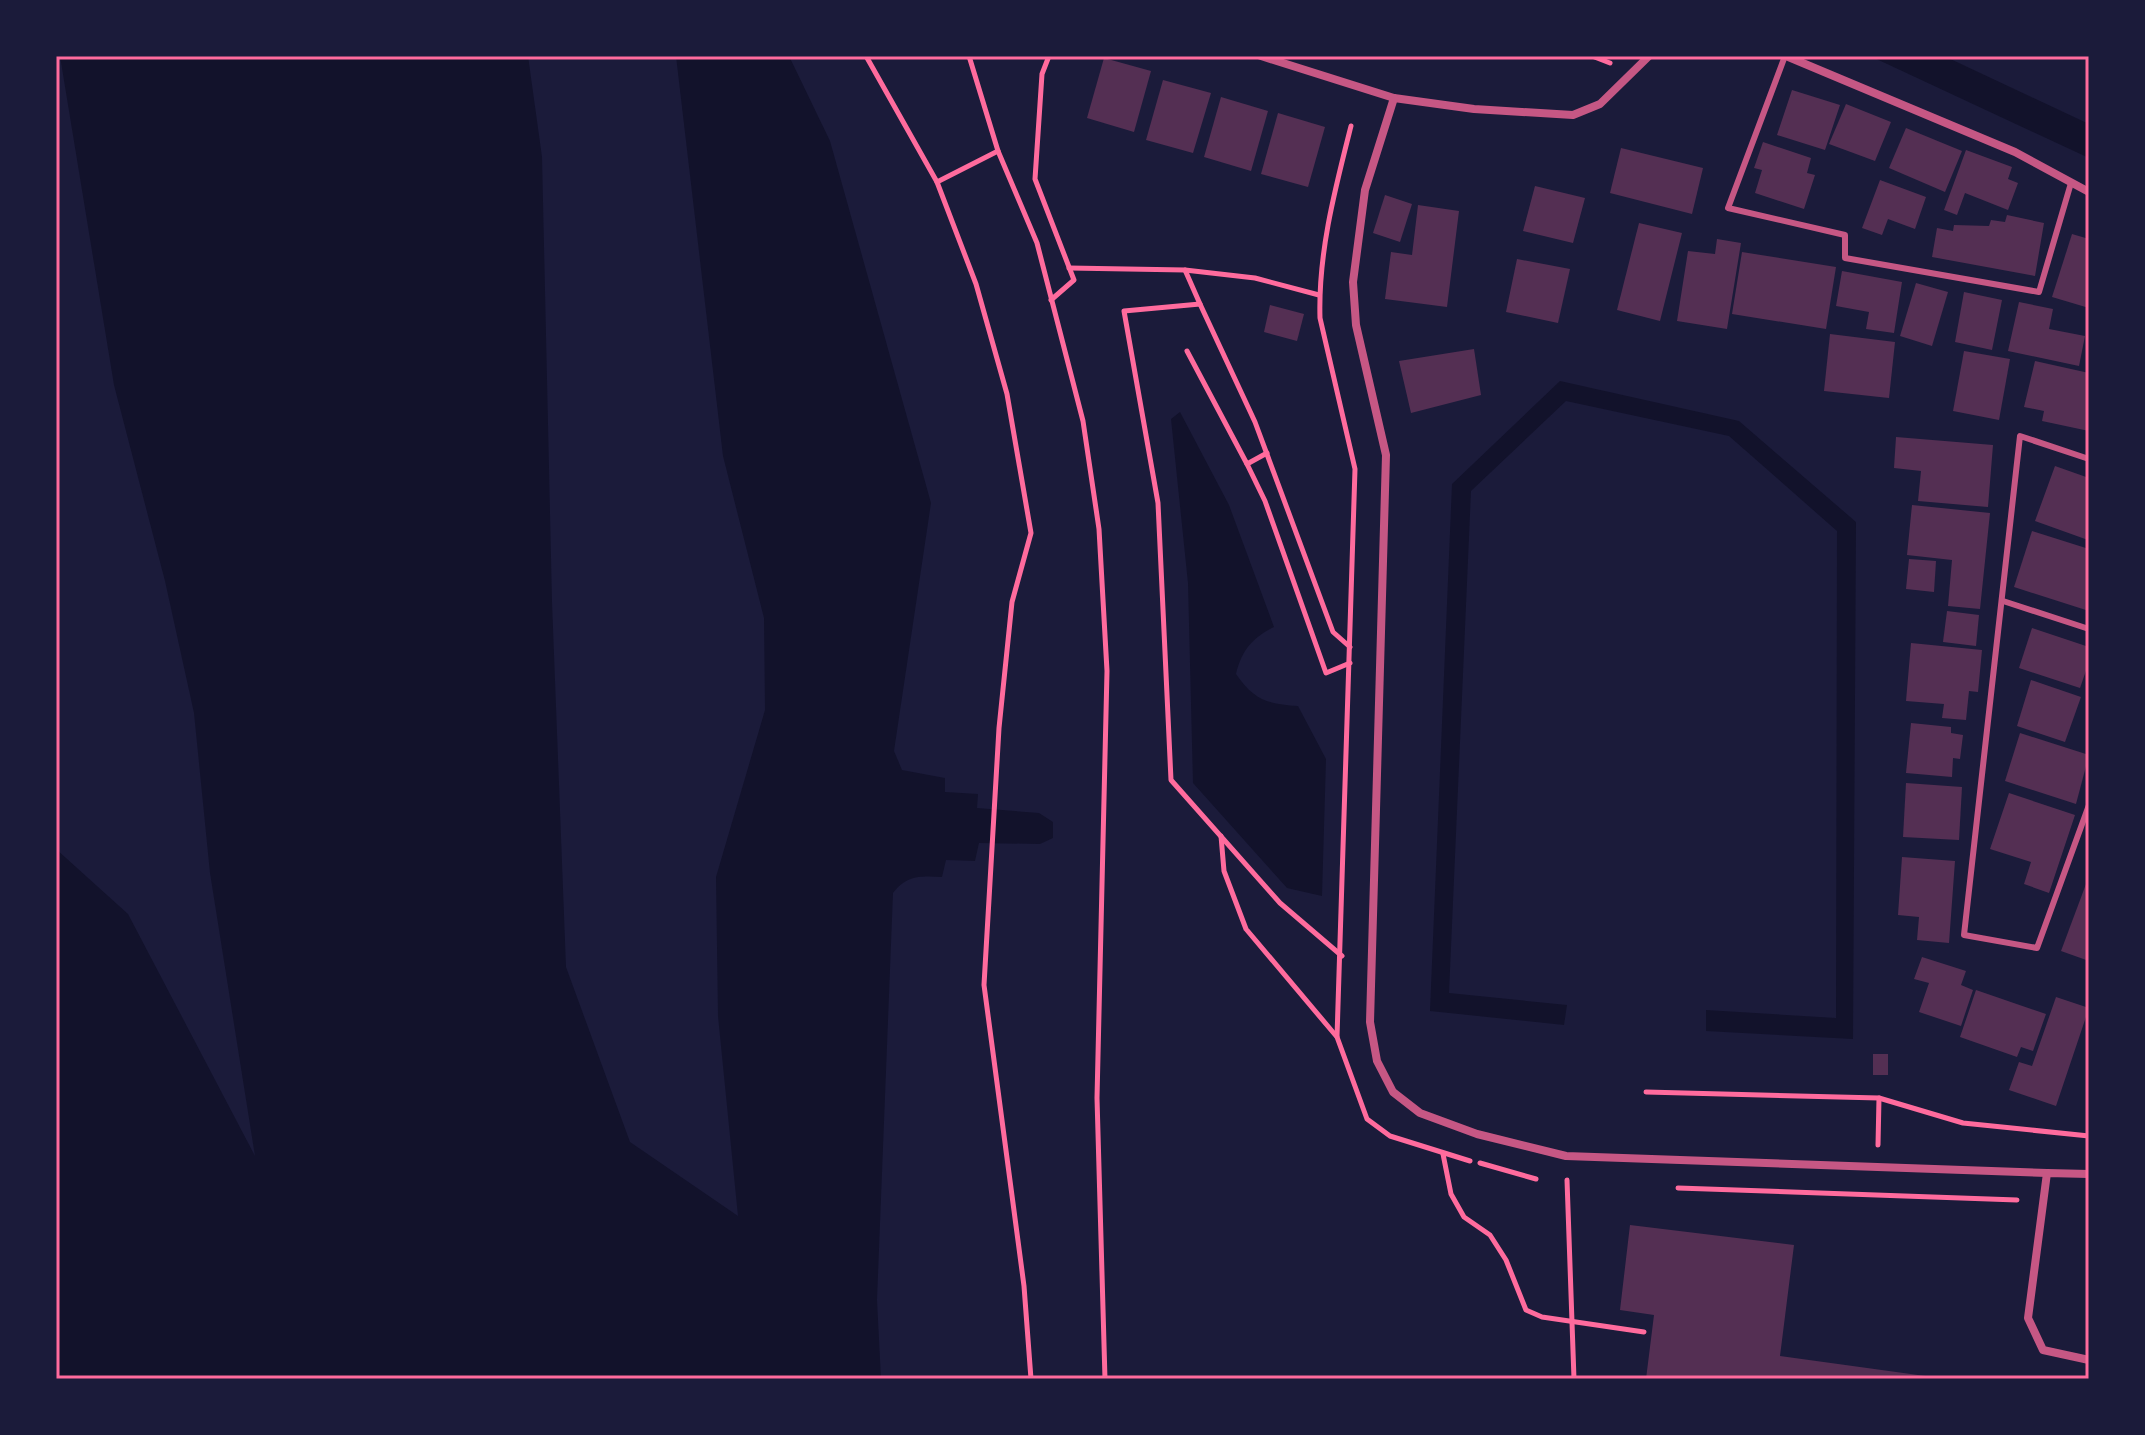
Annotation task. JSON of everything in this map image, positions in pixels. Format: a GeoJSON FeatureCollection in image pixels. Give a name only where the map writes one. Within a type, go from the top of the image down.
{"type":"FeatureCollection","features":[{"type":"Feature","properties":{"kind":"street"},"geometry":{"type":"LineString","coordinates":[[1261,56],[1394,98],[1474,109],[1573,115],[1600,104],[1649,56]]}},
{"type":"Feature","properties":{"kind":"street"},"geometry":{"type":"LineString","coordinates":[[1786,56],[2015,152],[2089,192]]}},
{"type":"Feature","properties":{"kind":"street"},"geometry":{"type":"LineString","coordinates":[[1394,98],[1365,190],[1353,282],[1356,325],[1386,455],[1370,1022],[1377,1061],[1393,1092],[1420,1113],[1477,1134],[1566,1156],[2089,1174]]}},
{"type":"Feature","properties":{"kind":"street"},"geometry":{"type":"LineString","coordinates":[[2047,1173],[2028,1318],[2043,1350],[2089,1360]]}},
{"type":"Feature","properties":{"kind":"lane"},"geometry":{"type":"LineString","coordinates":[[1786,56],[1728,208],[1845,235],[1845,258],[2039,292],[2071,183]]}},
{"type":"Feature","properties":{"kind":"lane"},"geometry":{"type":"LineString","coordinates":[[2089,459],[2020,436],[1964,935],[2037,948],[2089,805]]}},
{"type":"Feature","properties":{"kind":"lane"},"geometry":{"type":"LineString","coordinates":[[2003,601],[2089,629]]}},
{"type":"Feature","properties":{"kind":"path"},"geometry":{"type":"LineString","coordinates":[[866,56],[937,182],[976,284],[1007,394],[1031,533],[1012,602],[999,728],[984,985],[1024,1286],[1031,1379]]}},
{"type":"Feature","properties":{"kind":"path"},"geometry":{"type":"LineString","coordinates":[[969,56],[998,151],[1037,243],[1085,436],[1099,529],[1107,671],[1097,1098],[1105,1379]]}},
{"type":"Feature","properties":{"kind":"path"},"geometry":{"type":"LineString","coordinates":[[1049,56],[1042,74],[1035,179],[1074,280],[1051,300]]}},
{"type":"Feature","properties":{"kind":"path"},"geometry":{"type":"LineString","coordinates":[[1337,1037],[1342,956],[1355,469],[1320,318],[1319,295],[1331,203],[1351,126]]}},
{"type":"Feature","properties":{"kind":"path"},"geometry":{"type":"LineString","coordinates":[[937,182],[998,151]]}},
{"type":"Feature","properties":{"kind":"path"},"geometry":{"type":"LineString","coordinates":[[1069,268],[1185,270],[1255,278],[1319,295]]}},
{"type":"Feature","properties":{"kind":"path"},"geometry":{"type":"LineString","coordinates":[[1185,270],[1267,453],[1333,632],[1350,647]]}},
{"type":"Feature","properties":{"kind":"path"},"geometry":{"type":"LineString","coordinates":[[1200,304],[1124,311],[1158,503],[1171,780],[1280,903],[1342,956]]}},
{"type":"Feature","properties":{"kind":"path"},"geometry":{"type":"LineString","coordinates":[[1187,351],[1265,501],[1326,673],[1350,663]]}},
{"type":"Feature","properties":{"kind":"path"},"geometry":{"type":"LineString","coordinates":[[1247,464],[1267,453]]}},
{"type":"Feature","properties":{"kind":"path"},"geometry":{"type":"LineString","coordinates":[[1646,1092],[1879,1098],[1963,1123],[2089,1136]]}},
{"type":"Feature","properties":{"kind":"path"},"geometry":{"type":"LineString","coordinates":[[1877,1168],[1879,1098]]}},
{"type":"Feature","properties":{"kind":"path"},"geometry":{"type":"LineString","coordinates":[[1443,1153],[1451,1194],[1464,1217],[1490,1235],[1506,1260],[1526,1310],[1644,1332]]}},
{"type":"Feature","properties":{"kind":"path"},"geometry":{"type":"LineString","coordinates":[[1566,1156],[1574,1379]]}},
{"type":"Feature","properties":{"kind":"path"},"geometry":{"type":"LineString","coordinates":[[1668,1188],[2017,1200]]}},
{"type":"Feature","properties":{"kind":"shaded area"},"geometry":{"type":"Polygon","coordinates":[[[60,56],[528,56],[542,157],[552,602],[566,967],[630,1142],[738,1216],[718,1016],[716,877],[765,710],[764,618],[723,456],[676,56],[789,56],[830,141],[931,503],[894,751],[902,770],[945,778],[945,792],[978,794],[977,808],[1039,813],[1053,822],[1053,838],[1040,844],[979,843],[975,861],[946,860],[942,877],[914,878],[893,893],[877,1300],[881,1379],[56,1379],[56,849],[128,914],[255,1156],[210,873],[194,713],[165,581],[114,385],[60,56]]]}},
{"type":"Feature","properties":{"kind":"shaded area"},"geometry":{"type":"Polygon","coordinates":[[[1870,56],[1944,56],[2089,124],[2089,158],[1870,56]]]}},
{"type":"Feature","properties":{"kind":"shaded area"},"geometry":{"type":"Polygon","coordinates":[[[1560,381],[1739,421],[1856,522],[1853,1039],[1706,1031],[1706,1010],[1836,1018],[1837,531],[1729,436],[1566,401],[1471,491],[1449,993],[1567,1005],[1564,1025],[1430,1011],[1452,484],[1560,381]]]}},
{"type":"Feature","properties":{"kind":"shaded area"},"geometry":{"type":"Polygon","coordinates":[[[1180,412],[1229,505],[1274,627],[1249,646],[1236,674],[1249,690],[1262,699],[1298,706],[1326,759],[1322,896],[1287,888],[1193,783],[1188,583],[1171,419],[1180,412]]]}},
{"type":"Feature","properties":{"kind":"building"},"geometry":{"type":"Polygon","coordinates":[[[1104,58],[1151,71],[1134,132],[1087,118],[1104,58]]]}},
{"type":"Feature","properties":{"kind":"building"},"geometry":{"type":"Polygon","coordinates":[[[1163,80],[1211,93],[1193,153],[1146,140],[1163,80]]]}},
{"type":"Feature","properties":{"kind":"building"},"geometry":{"type":"Polygon","coordinates":[[[1792,90],[1840,105],[1825,150],[1777,135],[1792,90]]]}},
{"type":"Feature","properties":{"kind":"building"},"geometry":{"type":"Polygon","coordinates":[[[1221,97],[1268,111],[1251,171],[1204,157],[1221,97]]]}},
{"type":"Feature","properties":{"kind":"building"},"geometry":{"type":"Polygon","coordinates":[[[1846,104],[1891,122],[1875,161],[1829,144],[1846,104]]]}},
{"type":"Feature","properties":{"kind":"building"},"geometry":{"type":"Polygon","coordinates":[[[1278,113],[1325,127],[1308,187],[1261,174],[1278,113]]]}},
{"type":"Feature","properties":{"kind":"building"},"geometry":{"type":"Polygon","coordinates":[[[1906,128],[1962,151],[1945,192],[1889,168],[1906,128]]]}},
{"type":"Feature","properties":{"kind":"building"},"geometry":{"type":"Polygon","coordinates":[[[1763,142],[1811,158],[1807,173],[1815,175],[1804,209],[1755,193],[1762,170],[1754,168],[1763,142]]]}},
{"type":"Feature","properties":{"kind":"building"},"geometry":{"type":"Polygon","coordinates":[[[1621,148],[1703,168],[1692,214],[1610,193],[1621,148]]]}},
{"type":"Feature","properties":{"kind":"building"},"geometry":{"type":"Polygon","coordinates":[[[1966,150],[2012,167],[2008,179],[2018,183],[2008,210],[1965,193],[1957,215],[1944,210],[1966,150]]]}},
{"type":"Feature","properties":{"kind":"building"},"geometry":{"type":"Polygon","coordinates":[[[1880,180],[1926,197],[1915,229],[1888,219],[1882,235],[1862,228],[1880,180]]]}},
{"type":"Feature","properties":{"kind":"building"},"geometry":{"type":"Polygon","coordinates":[[[1535,186],[1585,198],[1573,243],[1523,231],[1535,186]]]}},
{"type":"Feature","properties":{"kind":"building"},"geometry":{"type":"Polygon","coordinates":[[[1385,195],[1412,204],[1400,242],[1373,233],[1385,195]]]}},
{"type":"Feature","properties":{"kind":"building"},"geometry":{"type":"Polygon","coordinates":[[[1418,205],[1459,211],[1447,307],[1385,299],[1391,252],[1412,255],[1418,205]]]}},
{"type":"Feature","properties":{"kind":"building"},"geometry":{"type":"Polygon","coordinates":[[[2007,215],[2044,223],[2035,276],[1932,257],[1937,228],[1953,231],[1954,225],[1989,226],[1991,220],[2005,222],[2007,215]]]}},
{"type":"Feature","properties":{"kind":"building"},"geometry":{"type":"Polygon","coordinates":[[[1639,223],[1682,233],[1660,321],[1617,310],[1639,223]]]}},
{"type":"Feature","properties":{"kind":"building"},"geometry":{"type":"Polygon","coordinates":[[[2072,234],[2089,239],[2089,308],[2052,297],[2072,234]]]}},
{"type":"Feature","properties":{"kind":"building"},"geometry":{"type":"Polygon","coordinates":[[[1717,239],[1741,243],[1727,329],[1677,321],[1688,251],[1715,254],[1717,239]]]}},
{"type":"Feature","properties":{"kind":"building"},"geometry":{"type":"Polygon","coordinates":[[[1742,252],[1836,267],[1826,329],[1732,314],[1742,252]]]}},
{"type":"Feature","properties":{"kind":"building"},"geometry":{"type":"Polygon","coordinates":[[[1517,259],[1570,269],[1558,323],[1506,312],[1517,259]]]}},
{"type":"Feature","properties":{"kind":"building"},"geometry":{"type":"Polygon","coordinates":[[[1842,271],[1902,282],[1894,333],[1866,329],[1869,312],[1836,306],[1842,271]]]}},
{"type":"Feature","properties":{"kind":"building"},"geometry":{"type":"Polygon","coordinates":[[[1916,283],[1948,292],[1932,346],[1900,336],[1916,283]]]}},
{"type":"Feature","properties":{"kind":"building"},"geometry":{"type":"Polygon","coordinates":[[[1964,292],[2002,300],[1992,350],[1955,342],[1964,292]]]}},
{"type":"Feature","properties":{"kind":"building"},"geometry":{"type":"Polygon","coordinates":[[[2019,302],[2053,309],[2049,329],[2085,336],[2079,366],[2008,351],[2019,302]]]}},
{"type":"Feature","properties":{"kind":"building"},"geometry":{"type":"Polygon","coordinates":[[[1270,305],[1304,314],[1297,341],[1264,332],[1270,305]]]}},
{"type":"Feature","properties":{"kind":"building"},"geometry":{"type":"Polygon","coordinates":[[[1830,334],[1895,342],[1889,398],[1824,391],[1830,334]]]}},
{"type":"Feature","properties":{"kind":"building"},"geometry":{"type":"Polygon","coordinates":[[[1474,349],[1481,395],[1411,413],[1399,361],[1474,349]]]}},
{"type":"Feature","properties":{"kind":"building"},"geometry":{"type":"Polygon","coordinates":[[[1964,351],[2010,359],[1999,420],[1953,411],[1964,351]]]}},
{"type":"Feature","properties":{"kind":"building"},"geometry":{"type":"Polygon","coordinates":[[[2035,361],[2089,373],[2089,431],[2042,421],[2044,411],[2024,407],[2035,361]]]}},
{"type":"Feature","properties":{"kind":"building"},"geometry":{"type":"Polygon","coordinates":[[[1896,437],[1993,445],[1988,507],[1918,501],[1921,471],[1894,468],[1896,437]]]}},
{"type":"Feature","properties":{"kind":"building"},"geometry":{"type":"Polygon","coordinates":[[[2055,466],[2089,478],[2088,540],[2035,521],[2055,466]]]}},
{"type":"Feature","properties":{"kind":"building"},"geometry":{"type":"Polygon","coordinates":[[[1912,505],[1990,513],[1980,609],[1948,606],[1952,560],[1907,555],[1912,505]]]}},
{"type":"Feature","properties":{"kind":"building"},"geometry":{"type":"Polygon","coordinates":[[[2032,531],[2089,549],[2089,611],[2014,587],[2032,531]]]}},
{"type":"Feature","properties":{"kind":"building"},"geometry":{"type":"Polygon","coordinates":[[[1909,559],[1936,561],[1934,592],[1906,589],[1909,559]]]}},
{"type":"Feature","properties":{"kind":"building"},"geometry":{"type":"Polygon","coordinates":[[[1947,611],[1979,615],[1976,646],[1943,642],[1947,611]]]}},
{"type":"Feature","properties":{"kind":"building"},"geometry":{"type":"Polygon","coordinates":[[[2032,628],[2089,647],[2089,662],[2080,688],[2019,668],[2032,628]]]}},
{"type":"Feature","properties":{"kind":"building"},"geometry":{"type":"Polygon","coordinates":[[[1911,643],[1982,650],[1978,692],[1969,691],[1966,720],[1942,718],[1944,704],[1906,701],[1911,643]]]}},
{"type":"Feature","properties":{"kind":"building"},"geometry":{"type":"Polygon","coordinates":[[[2031,680],[2081,697],[2065,742],[2017,726],[2031,680]]]}},
{"type":"Feature","properties":{"kind":"building"},"geometry":{"type":"Polygon","coordinates":[[[1911,723],[1951,727],[1951,733],[1963,735],[1960,759],[1953,758],[1952,777],[1906,773],[1911,723]]]}},
{"type":"Feature","properties":{"kind":"building"},"geometry":{"type":"Polygon","coordinates":[[[2020,733],[2089,755],[2076,804],[2005,781],[2020,733]]]}},
{"type":"Feature","properties":{"kind":"building"},"geometry":{"type":"Polygon","coordinates":[[[1906,783],[1962,787],[1959,840],[1903,837],[1906,783]]]}},
{"type":"Feature","properties":{"kind":"building"},"geometry":{"type":"Polygon","coordinates":[[[2009,793],[2075,815],[2049,893],[2024,884],[2031,862],[1990,849],[2009,793]]]}},
{"type":"Feature","properties":{"kind":"building"},"geometry":{"type":"Polygon","coordinates":[[[1902,857],[1955,861],[1949,943],[1917,940],[1919,917],[1898,915],[1902,857]]]}},
{"type":"Feature","properties":{"kind":"building"},"geometry":{"type":"Polygon","coordinates":[[[2089,876],[2089,961],[2061,951],[2089,876]]]}},
{"type":"Feature","properties":{"kind":"building"},"geometry":{"type":"Polygon","coordinates":[[[1922,957],[1966,971],[1961,985],[1973,990],[1961,1026],[1919,1012],[1929,983],[1914,979],[1922,957]]]}},
{"type":"Feature","properties":{"kind":"building"},"geometry":{"type":"Polygon","coordinates":[[[1976,990],[2046,1014],[2033,1051],[2021,1047],[2017,1057],[1960,1037],[1976,990]]]}},
{"type":"Feature","properties":{"kind":"building"},"geometry":{"type":"Polygon","coordinates":[[[2056,997],[2089,1008],[2056,1106],[2009,1090],[2019,1062],[2032,1066],[2056,997]]]}},
{"type":"Feature","properties":{"kind":"building"},"geometry":{"type":"Polygon","coordinates":[[[1873,1054],[1888,1054],[1888,1075],[1873,1075],[1873,1054]]]}},
{"type":"Feature","properties":{"kind":"building"},"geometry":{"type":"Polygon","coordinates":[[[1630,1225],[1794,1245],[1780,1356],[1947,1379],[1646,1379],[1654,1315],[1620,1310],[1630,1225]]]}}]}
